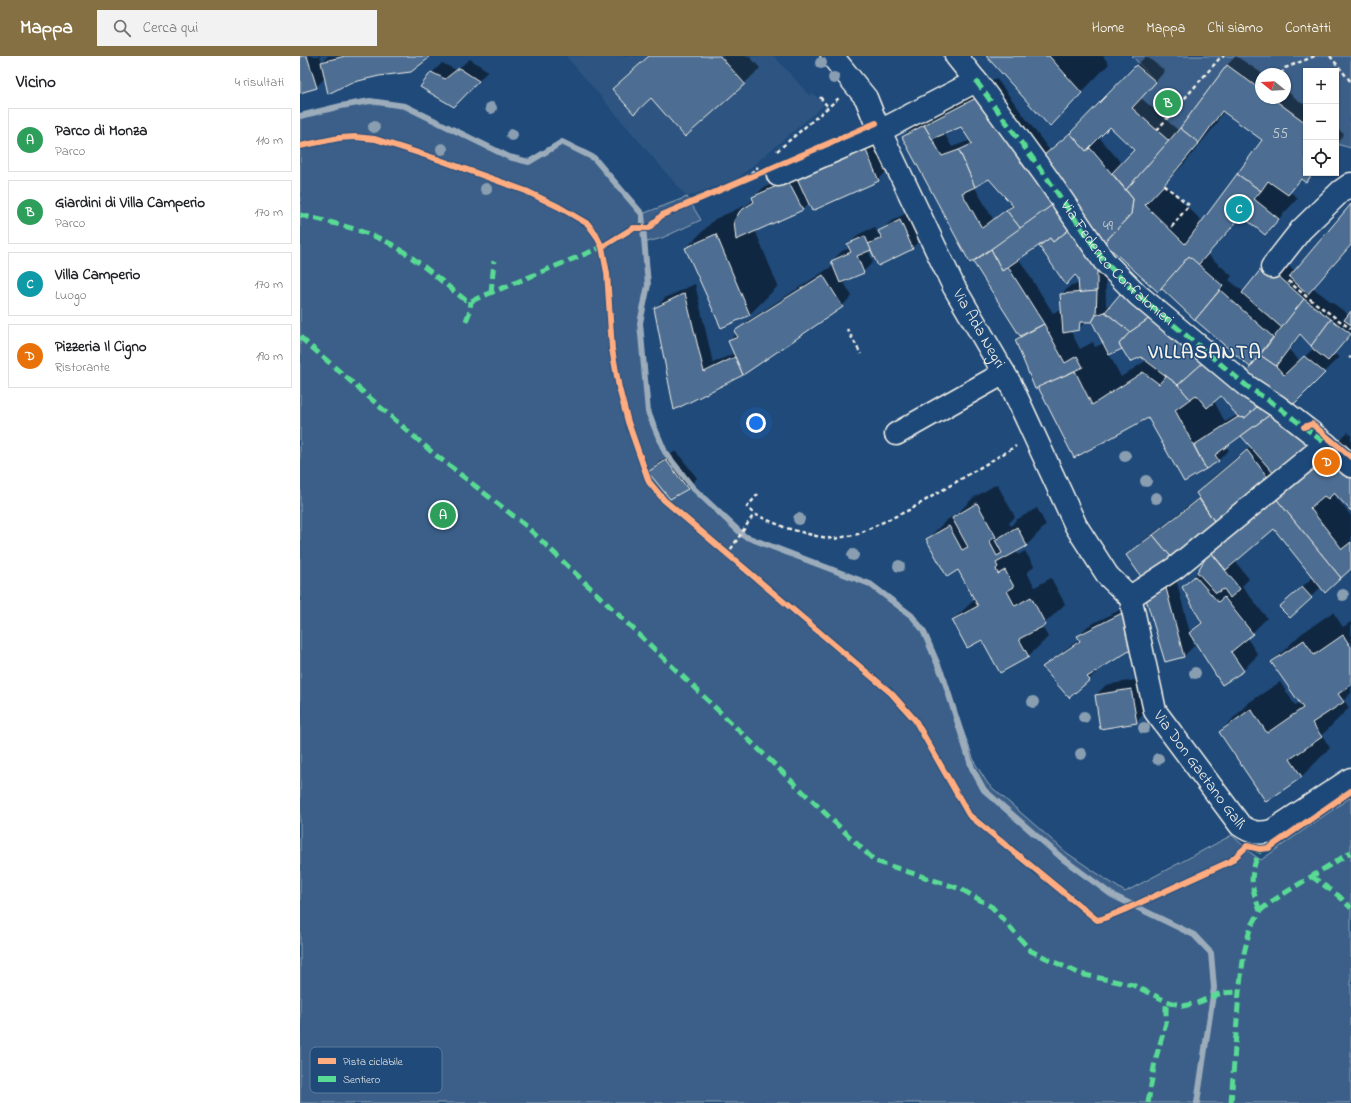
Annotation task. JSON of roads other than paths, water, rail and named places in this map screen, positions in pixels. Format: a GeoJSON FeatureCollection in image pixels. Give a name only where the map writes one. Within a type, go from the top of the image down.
{"type":"FeatureCollection","features":[{"type":"Feature","properties":{"kind":"street","name":"Via Ada Negri"},"geometry":{"type":"LineString","coordinates":[[832,56],[866,98],[945,270],[1004,373],[1076,526],[1108,576],[1131,598]]}},
{"type":"Feature","properties":{"kind":"street","name":"Via Federico Confalonieri"},"geometry":{"type":"LineString","coordinates":[[956,56],[1046,175],[1104,262],[1138,295],[1248,387],[1278,406],[1351,466]]}},
{"type":"Feature","properties":{"kind":"street"},"geometry":{"type":"LineString","coordinates":[[770,174],[880,131],[976,81]]}},
{"type":"Feature","properties":{"kind":"street"},"geometry":{"type":"LineString","coordinates":[[1272,267],[1301,230],[1341,190],[1351,184]]}},
{"type":"Feature","properties":{"kind":"street"},"geometry":{"type":"LineString","coordinates":[[896,434],[1004,373]]}},
{"type":"Feature","properties":{"kind":"street"},"geometry":{"type":"LineString","coordinates":[[1131,598],[1175,568],[1326,444]]}},
{"type":"Feature","properties":{"kind":"street","name":"Via Don Gaetano Galli"},"geometry":{"type":"LineString","coordinates":[[1131,598],[1133,613],[1156,711],[1240,825],[1246,830],[1253,833],[1272,831],[1351,779]]}},
{"type":"Feature","properties":{"kind":"waterway"},"geometry":{"type":"LineString","coordinates":[[300,116],[370,101],[405,106],[509,157],[529,162],[562,142],[594,158],[642,214],[648,285],[640,323],[648,412],[665,452],[693,488],[744,536],[870,584],[912,616],[923,630],[944,679],[972,768],[984,790],[1063,859],[1112,895],[1194,935],[1211,953],[1214,988],[1197,1103]]}},
{"type":"Feature","properties":{"kind":"place","name":"Giardini di Villa Camperio"},"geometry":{"type":"Point","coordinates":[1168,103]}},
{"type":"Feature","properties":{"kind":"place","name":"Villa Camperio"},"geometry":{"type":"Point","coordinates":[1239,209]}},
{"type":"Feature","properties":{"kind":"place","name":"Pizzeria Il Cigno"},"geometry":{"type":"Point","coordinates":[1327,462]}},
{"type":"Feature","properties":{"kind":"place","name":"Parco di Monza"},"geometry":{"type":"Point","coordinates":[443,515]}},
{"type":"Feature","properties":{"kind":"district","name":"VILLASANTA"},"geometry":{"type":"Point","coordinates":[1205,353]}}]}
